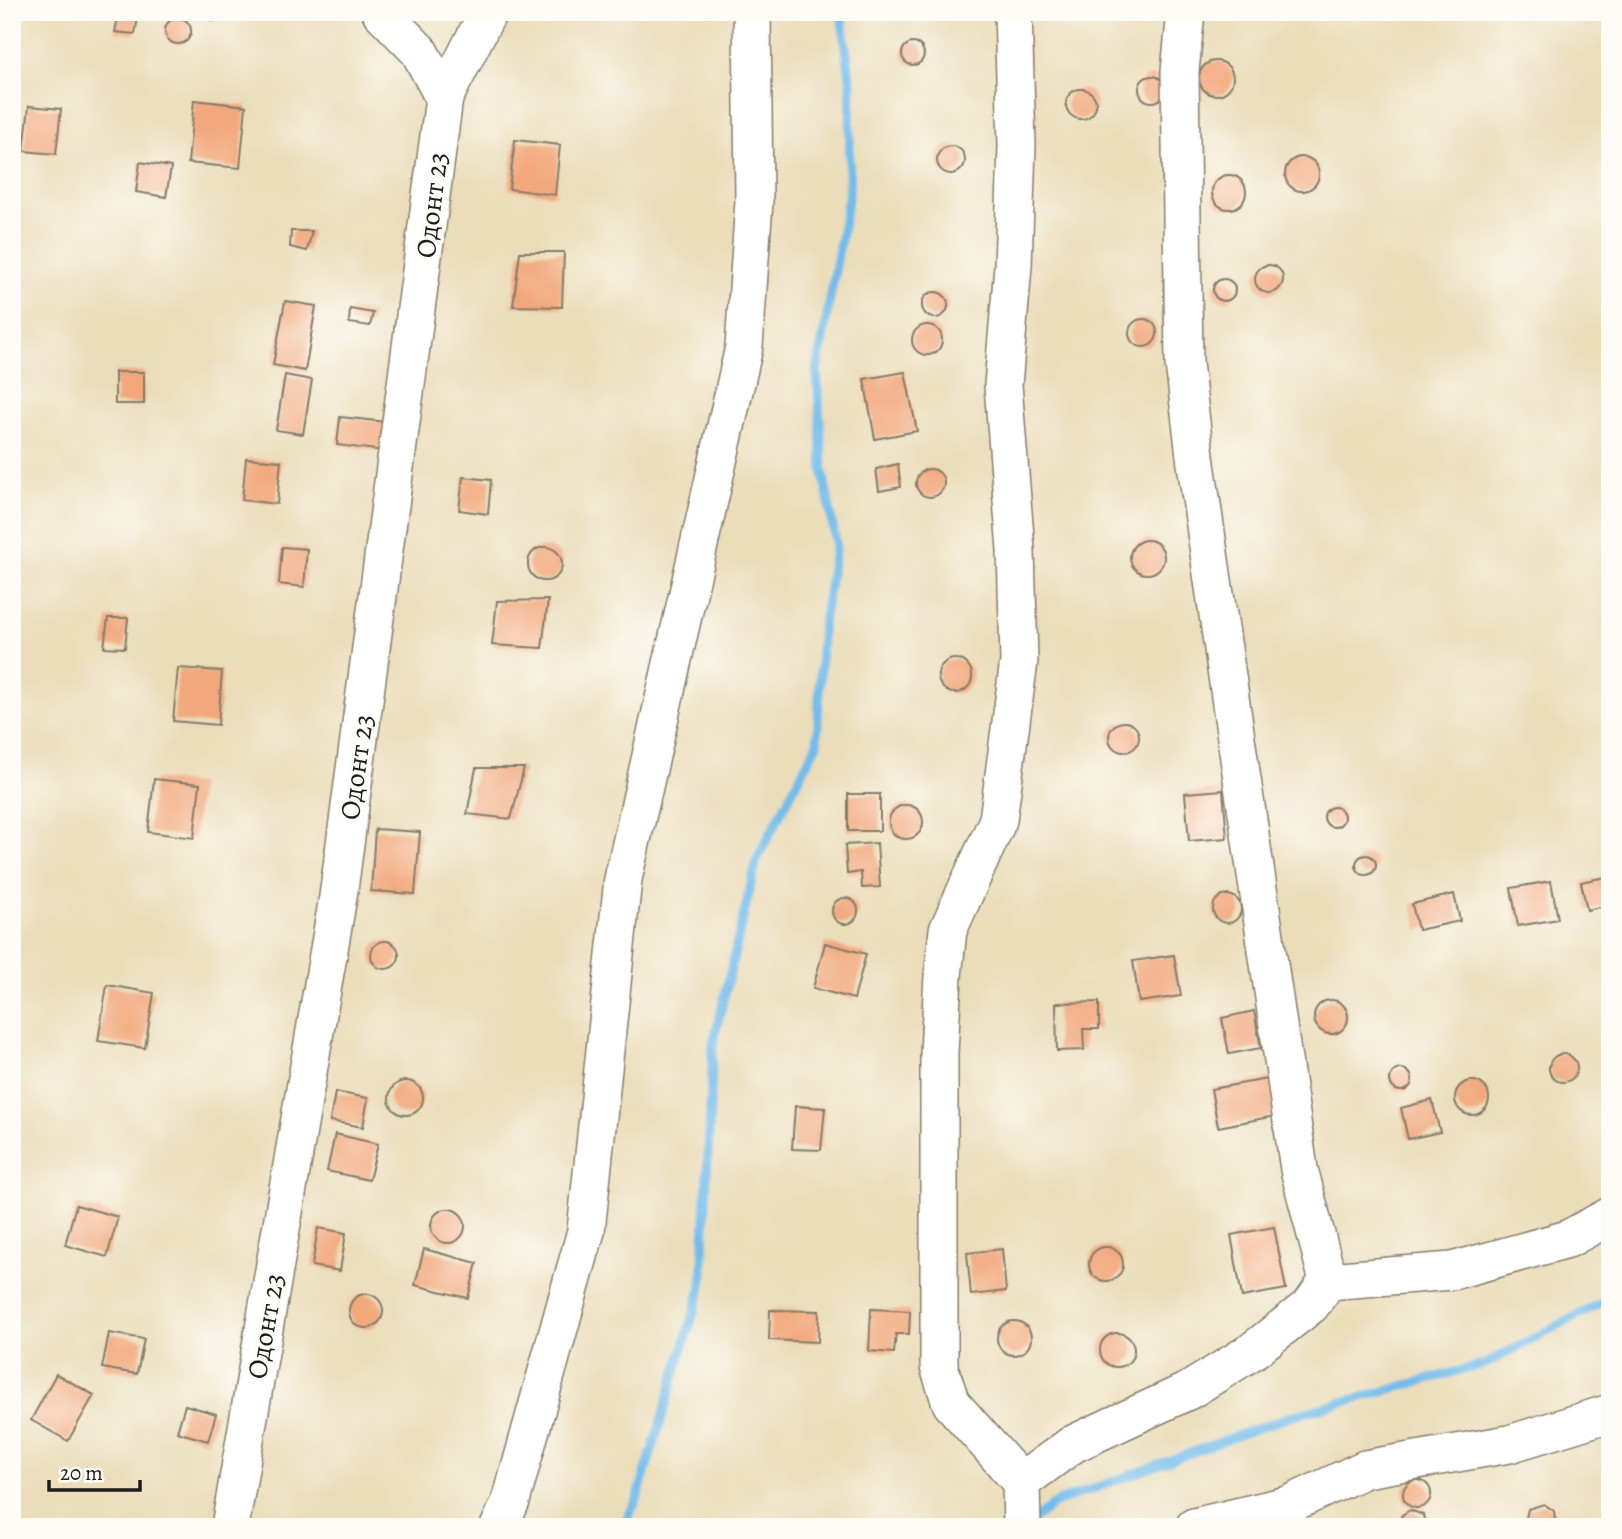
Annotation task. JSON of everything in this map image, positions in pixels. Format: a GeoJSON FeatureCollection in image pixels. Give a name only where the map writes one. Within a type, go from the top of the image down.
{"type":"FeatureCollection","features":[{"type":"Feature","properties":{"kind":"street"},"geometry":{"type":"LineString","coordinates":[[381,12],[419,51],[444,98]]}},
{"type":"Feature","properties":{"kind":"street","name":"Одонт 23"},"geometry":{"type":"LineString","coordinates":[[230,1527],[338,897],[444,98],[488,12]]}},
{"type":"Feature","properties":{"kind":"street"},"geometry":{"type":"LineString","coordinates":[[499,1527],[511,1501],[586,1231],[623,879],[744,347],[754,201],[752,12]]}},
{"type":"Feature","properties":{"kind":"street"},"geometry":{"type":"LineString","coordinates":[[1013,12],[1017,145],[1013,266],[1003,385],[1016,550],[1019,661],[998,820],[948,930],[939,1053],[939,1367],[951,1403],[1021,1482],[1022,1527]]}},
{"type":"Feature","properties":{"kind":"street"},"geometry":{"type":"LineString","coordinates":[[1021,1482],[1073,1444],[1190,1390],[1251,1352],[1311,1305],[1328,1281],[1299,1169],[1185,375],[1180,71],[1186,12]]}},
{"type":"Feature","properties":{"kind":"street"},"geometry":{"type":"LineString","coordinates":[[1328,1281],[1452,1271],[1567,1239],[1610,1216]]}},
{"type":"Feature","properties":{"kind":"street"},"geometry":{"type":"LineString","coordinates":[[1194,1527],[1293,1516],[1365,1469],[1509,1444],[1610,1413]]}},
{"type":"Feature","properties":{"kind":"building"},"geometry":{"type":"Polygon","coordinates":[[[119,12],[139,12],[135,34],[115,32],[119,12]]]}},
{"type":"Feature","properties":{"kind":"building"},"geometry":{"type":"Polygon","coordinates":[[[186,12],[216,12],[214,21],[186,12]]]}},
{"type":"Feature","properties":{"kind":"building"},"geometry":{"type":"Polygon","coordinates":[[[178,18],[187,22],[191,31],[187,40],[178,44],[169,40],[165,31],[169,22],[178,18]]]}},
{"type":"Feature","properties":{"kind":"building"},"geometry":{"type":"Polygon","coordinates":[[[913,43],[921,46],[924,54],[921,62],[913,65],[905,62],[902,54],[905,46],[913,43]]]}},
{"type":"Feature","properties":{"kind":"building"},"geometry":{"type":"Polygon","coordinates":[[[1216,61],[1228,66],[1233,78],[1228,90],[1216,95],[1204,90],[1199,78],[1204,66],[1216,61]]]}},
{"type":"Feature","properties":{"kind":"building"},"geometry":{"type":"Polygon","coordinates":[[[1152,76],[1161,80],[1165,89],[1161,98],[1152,102],[1143,98],[1139,89],[1143,80],[1152,76]]]}},
{"type":"Feature","properties":{"kind":"building"},"geometry":{"type":"Polygon","coordinates":[[[1081,89],[1092,93],[1096,104],[1092,115],[1081,119],[1070,115],[1066,104],[1070,93],[1081,89]]]}},
{"type":"Feature","properties":{"kind":"building"},"geometry":{"type":"Polygon","coordinates":[[[194,100],[246,106],[240,168],[188,163],[194,100]]]}},
{"type":"Feature","properties":{"kind":"building"},"geometry":{"type":"Polygon","coordinates":[[[29,106],[61,109],[56,154],[24,151],[29,106]]]}},
{"type":"Feature","properties":{"kind":"building"},"geometry":{"type":"Polygon","coordinates":[[[515,140],[560,145],[555,195],[509,189],[515,140]]]}},
{"type":"Feature","properties":{"kind":"building"},"geometry":{"type":"Polygon","coordinates":[[[951,146],[961,150],[965,160],[961,170],[951,174],[941,170],[937,160],[941,150],[951,146]]]}},
{"type":"Feature","properties":{"kind":"building"},"geometry":{"type":"Polygon","coordinates":[[[1302,157],[1314,162],[1319,174],[1314,186],[1302,191],[1290,186],[1285,174],[1290,162],[1302,157]]]}},
{"type":"Feature","properties":{"kind":"building"},"geometry":{"type":"Polygon","coordinates":[[[140,162],[171,167],[166,197],[136,192],[140,162]]]}},
{"type":"Feature","properties":{"kind":"building"},"geometry":{"type":"Polygon","coordinates":[[[1229,175],[1241,180],[1246,192],[1241,204],[1229,209],[1217,204],[1212,192],[1217,180],[1229,175]]]}},
{"type":"Feature","properties":{"kind":"building"},"geometry":{"type":"Polygon","coordinates":[[[291,231],[312,231],[307,251],[290,247],[291,231]]]}},
{"type":"Feature","properties":{"kind":"building"},"geometry":{"type":"Polygon","coordinates":[[[520,252],[564,252],[562,307],[513,306],[520,252]]]}},
{"type":"Feature","properties":{"kind":"building"},"geometry":{"type":"Polygon","coordinates":[[[1269,265],[1279,269],[1283,279],[1279,289],[1269,293],[1259,289],[1255,279],[1259,269],[1269,265]]]}},
{"type":"Feature","properties":{"kind":"building"},"geometry":{"type":"Polygon","coordinates":[[[1224,279],[1232,282],[1235,290],[1232,298],[1224,301],[1216,298],[1213,290],[1216,282],[1224,279]]]}},
{"type":"Feature","properties":{"kind":"building"},"geometry":{"type":"Polygon","coordinates":[[[935,292],[944,296],[948,305],[944,314],[935,318],[926,314],[922,305],[926,296],[935,292]]]}},
{"type":"Feature","properties":{"kind":"building"},"geometry":{"type":"Polygon","coordinates":[[[285,301],[316,306],[305,371],[273,365],[285,301]]]}},
{"type":"Feature","properties":{"kind":"building"},"geometry":{"type":"Polygon","coordinates":[[[350,309],[373,313],[370,326],[349,323],[350,309]]]}},
{"type":"Feature","properties":{"kind":"building"},"geometry":{"type":"Polygon","coordinates":[[[1143,319],[1153,323],[1157,333],[1153,343],[1143,347],[1133,343],[1129,333],[1133,323],[1143,319]]]}},
{"type":"Feature","properties":{"kind":"building"},"geometry":{"type":"Polygon","coordinates":[[[927,325],[938,329],[942,340],[938,351],[927,355],[916,351],[912,340],[916,329],[927,325]]]}},
{"type":"Feature","properties":{"kind":"building"},"geometry":{"type":"Polygon","coordinates":[[[115,372],[144,372],[144,404],[115,404],[115,372]]]}},
{"type":"Feature","properties":{"kind":"building"},"geometry":{"type":"Polygon","coordinates":[[[905,372],[917,431],[875,439],[864,379],[905,372]]]}},
{"type":"Feature","properties":{"kind":"building"},"geometry":{"type":"Polygon","coordinates":[[[285,375],[312,380],[303,434],[276,430],[285,375]]]}},
{"type":"Feature","properties":{"kind":"building"},"geometry":{"type":"Polygon","coordinates":[[[340,417],[386,422],[383,451],[337,445],[340,417]]]}},
{"type":"Feature","properties":{"kind":"building"},"geometry":{"type":"Polygon","coordinates":[[[246,458],[281,461],[277,504],[242,500],[246,458]]]}},
{"type":"Feature","properties":{"kind":"building"},"geometry":{"type":"Polygon","coordinates":[[[898,464],[901,487],[879,491],[876,469],[898,464]]]}},
{"type":"Feature","properties":{"kind":"building"},"geometry":{"type":"Polygon","coordinates":[[[930,469],[940,473],[944,483],[940,493],[930,497],[920,493],[916,483],[920,473],[930,469]]]}},
{"type":"Feature","properties":{"kind":"building"},"geometry":{"type":"Polygon","coordinates":[[[463,477],[491,480],[488,514],[459,510],[463,477]]]}},
{"type":"Feature","properties":{"kind":"building"},"geometry":{"type":"Polygon","coordinates":[[[1147,540],[1159,545],[1164,557],[1159,569],[1147,574],[1135,569],[1130,557],[1135,545],[1147,540]]]}},
{"type":"Feature","properties":{"kind":"building"},"geometry":{"type":"Polygon","coordinates":[[[282,547],[307,549],[304,587],[279,584],[282,547]]]}},
{"type":"Feature","properties":{"kind":"building"},"geometry":{"type":"Polygon","coordinates":[[[545,547],[557,552],[562,564],[557,576],[545,581],[533,576],[528,564],[533,552],[545,547]]]}},
{"type":"Feature","properties":{"kind":"building"},"geometry":{"type":"Polygon","coordinates":[[[548,600],[542,648],[492,645],[497,601],[548,600]]]}},
{"type":"Feature","properties":{"kind":"building"},"geometry":{"type":"Polygon","coordinates":[[[108,618],[128,618],[125,648],[104,647],[108,618]]]}},
{"type":"Feature","properties":{"kind":"building"},"geometry":{"type":"Polygon","coordinates":[[[955,659],[967,664],[972,676],[967,688],[955,693],[943,688],[938,676],[943,664],[955,659]]]}},
{"type":"Feature","properties":{"kind":"building"},"geometry":{"type":"Polygon","coordinates":[[[178,668],[222,671],[218,725],[173,721],[178,668]]]}},
{"type":"Feature","properties":{"kind":"building"},"geometry":{"type":"Polygon","coordinates":[[[1124,722],[1135,726],[1139,737],[1135,748],[1124,752],[1113,748],[1109,737],[1113,726],[1124,722]]]}},
{"type":"Feature","properties":{"kind":"building"},"geometry":{"type":"Polygon","coordinates":[[[476,768],[524,768],[511,819],[467,814],[476,768]]]}},
{"type":"Feature","properties":{"kind":"building"},"geometry":{"type":"Polygon","coordinates":[[[154,779],[200,784],[194,838],[148,832],[154,779]]]}},
{"type":"Feature","properties":{"kind":"building"},"geometry":{"type":"Polygon","coordinates":[[[1223,790],[1227,838],[1189,841],[1185,793],[1223,790]]]}},
{"type":"Feature","properties":{"kind":"building"},"geometry":{"type":"Polygon","coordinates":[[[848,794],[880,794],[880,831],[848,831],[848,794]]]}},
{"type":"Feature","properties":{"kind":"building"},"geometry":{"type":"Polygon","coordinates":[[[906,805],[918,810],[923,822],[918,834],[906,839],[894,834],[889,822],[894,810],[906,805]]]}},
{"type":"Feature","properties":{"kind":"building"},"geometry":{"type":"Polygon","coordinates":[[[1334,807],[1341,810],[1344,817],[1341,824],[1334,827],[1327,824],[1324,817],[1327,810],[1334,807]]]}},
{"type":"Feature","properties":{"kind":"building"},"geometry":{"type":"Polygon","coordinates":[[[375,829],[420,832],[415,894],[371,891],[375,829]]]}},
{"type":"Feature","properties":{"kind":"building"},"geometry":{"type":"Polygon","coordinates":[[[877,843],[880,887],[862,888],[861,872],[847,874],[845,845],[877,843]]]}},
{"type":"Feature","properties":{"kind":"building"},"geometry":{"type":"Polygon","coordinates":[[[1366,855],[1373,858],[1376,865],[1373,872],[1366,875],[1359,872],[1356,865],[1359,858],[1366,855]]]}},
{"type":"Feature","properties":{"kind":"building"},"geometry":{"type":"Polygon","coordinates":[[[1610,876],[1610,905],[1587,910],[1581,882],[1610,876]]]}},
{"type":"Feature","properties":{"kind":"building"},"geometry":{"type":"Polygon","coordinates":[[[1551,881],[1558,919],[1518,926],[1511,888],[1551,881]]]}},
{"type":"Feature","properties":{"kind":"building"},"geometry":{"type":"Polygon","coordinates":[[[1454,894],[1460,921],[1418,930],[1412,904],[1454,894]]]}},
{"type":"Feature","properties":{"kind":"building"},"geometry":{"type":"Polygon","coordinates":[[[1227,895],[1237,899],[1241,909],[1237,919],[1227,923],[1217,919],[1213,909],[1217,899],[1227,895]]]}},
{"type":"Feature","properties":{"kind":"building"},"geometry":{"type":"Polygon","coordinates":[[[845,898],[854,902],[858,911],[854,920],[845,924],[836,920],[832,911],[836,902],[845,898]]]}},
{"type":"Feature","properties":{"kind":"building"},"geometry":{"type":"Polygon","coordinates":[[[385,941],[395,945],[399,955],[395,965],[385,969],[375,965],[371,955],[375,945],[385,941]]]}},
{"type":"Feature","properties":{"kind":"building"},"geometry":{"type":"Polygon","coordinates":[[[825,943],[866,954],[854,999],[813,988],[825,943]]]}},
{"type":"Feature","properties":{"kind":"building"},"geometry":{"type":"Polygon","coordinates":[[[1174,955],[1181,996],[1139,1002],[1133,961],[1174,955]]]}},
{"type":"Feature","properties":{"kind":"building"},"geometry":{"type":"Polygon","coordinates":[[[107,985],[154,993],[145,1048],[98,1041],[107,985]]]}},
{"type":"Feature","properties":{"kind":"building"},"geometry":{"type":"Polygon","coordinates":[[[1331,1000],[1343,1005],[1348,1017],[1343,1029],[1331,1034],[1319,1029],[1314,1017],[1319,1005],[1331,1000]]]}},
{"type":"Feature","properties":{"kind":"building"},"geometry":{"type":"Polygon","coordinates":[[[1099,1002],[1099,1029],[1083,1029],[1084,1050],[1057,1051],[1056,1003],[1099,1002]]]}},
{"type":"Feature","properties":{"kind":"building"},"geometry":{"type":"Polygon","coordinates":[[[1254,1011],[1261,1048],[1229,1054],[1222,1018],[1254,1011]]]}},
{"type":"Feature","properties":{"kind":"building"},"geometry":{"type":"Polygon","coordinates":[[[1563,1054],[1573,1058],[1577,1068],[1573,1078],[1563,1082],[1553,1078],[1549,1068],[1553,1058],[1563,1054]]]}},
{"type":"Feature","properties":{"kind":"building"},"geometry":{"type":"Polygon","coordinates":[[[1401,1069],[1409,1072],[1412,1080],[1409,1088],[1401,1091],[1393,1088],[1390,1080],[1393,1072],[1401,1069]]]}},
{"type":"Feature","properties":{"kind":"building"},"geometry":{"type":"Polygon","coordinates":[[[1279,1077],[1285,1114],[1218,1127],[1211,1089],[1279,1077]]]}},
{"type":"Feature","properties":{"kind":"building"},"geometry":{"type":"Polygon","coordinates":[[[406,1081],[418,1086],[423,1098],[418,1110],[406,1115],[394,1110],[389,1098],[394,1086],[406,1081]]]}},
{"type":"Feature","properties":{"kind":"building"},"geometry":{"type":"Polygon","coordinates":[[[1472,1081],[1484,1086],[1489,1098],[1484,1110],[1472,1115],[1460,1110],[1455,1098],[1460,1086],[1472,1081]]]}},
{"type":"Feature","properties":{"kind":"building"},"geometry":{"type":"Polygon","coordinates":[[[335,1092],[368,1098],[363,1127],[330,1121],[335,1092]]]}},
{"type":"Feature","properties":{"kind":"building"},"geometry":{"type":"Polygon","coordinates":[[[1432,1100],[1440,1132],[1408,1139],[1401,1108],[1432,1100]]]}},
{"type":"Feature","properties":{"kind":"building"},"geometry":{"type":"Polygon","coordinates":[[[795,1106],[825,1108],[821,1150],[792,1149],[795,1106]]]}},
{"type":"Feature","properties":{"kind":"building"},"geometry":{"type":"Polygon","coordinates":[[[335,1134],[378,1144],[369,1180],[327,1171],[335,1134]]]}},
{"type":"Feature","properties":{"kind":"building"},"geometry":{"type":"Polygon","coordinates":[[[76,1205],[118,1217],[107,1257],[65,1245],[76,1205]]]}},
{"type":"Feature","properties":{"kind":"building"},"geometry":{"type":"Polygon","coordinates":[[[448,1209],[460,1214],[465,1226],[460,1238],[448,1243],[436,1238],[431,1226],[436,1214],[448,1209]]]}},
{"type":"Feature","properties":{"kind":"building"},"geometry":{"type":"Polygon","coordinates":[[[1274,1227],[1286,1289],[1242,1297],[1231,1235],[1274,1227]]]}},
{"type":"Feature","properties":{"kind":"building"},"geometry":{"type":"Polygon","coordinates":[[[318,1228],[346,1233],[340,1271],[312,1266],[318,1228]]]}},
{"type":"Feature","properties":{"kind":"building"},"geometry":{"type":"Polygon","coordinates":[[[1106,1247],[1118,1252],[1123,1264],[1118,1276],[1106,1281],[1094,1276],[1089,1264],[1094,1252],[1106,1247]]]}},
{"type":"Feature","properties":{"kind":"building"},"geometry":{"type":"Polygon","coordinates":[[[424,1249],[477,1263],[468,1298],[415,1285],[424,1249]]]}},
{"type":"Feature","properties":{"kind":"building"},"geometry":{"type":"Polygon","coordinates":[[[1002,1249],[1006,1291],[971,1295],[967,1253],[1002,1249]]]}},
{"type":"Feature","properties":{"kind":"building"},"geometry":{"type":"Polygon","coordinates":[[[366,1294],[378,1299],[383,1311],[378,1323],[366,1328],[354,1323],[349,1311],[354,1299],[366,1294]]]}},
{"type":"Feature","properties":{"kind":"building"},"geometry":{"type":"Polygon","coordinates":[[[871,1309],[910,1311],[909,1334],[896,1334],[894,1353],[869,1351],[871,1309]]]}},
{"type":"Feature","properties":{"kind":"building"},"geometry":{"type":"Polygon","coordinates":[[[770,1310],[819,1311],[818,1342],[769,1340],[770,1310]]]}},
{"type":"Feature","properties":{"kind":"building"},"geometry":{"type":"Polygon","coordinates":[[[1014,1321],[1026,1326],[1031,1338],[1026,1350],[1014,1355],[1002,1350],[997,1338],[1002,1326],[1014,1321]]]}},
{"type":"Feature","properties":{"kind":"building"},"geometry":{"type":"Polygon","coordinates":[[[109,1333],[144,1339],[137,1374],[102,1368],[109,1333]]]}},
{"type":"Feature","properties":{"kind":"building"},"geometry":{"type":"Polygon","coordinates":[[[1117,1333],[1129,1338],[1134,1350],[1129,1362],[1117,1367],[1105,1362],[1100,1350],[1105,1338],[1117,1333]]]}},
{"type":"Feature","properties":{"kind":"building"},"geometry":{"type":"Polygon","coordinates":[[[56,1374],[94,1395],[68,1441],[31,1420],[56,1374]]]}},
{"type":"Feature","properties":{"kind":"building"},"geometry":{"type":"Polygon","coordinates":[[[185,1405],[216,1414],[208,1441],[177,1432],[185,1405]]]}},
{"type":"Feature","properties":{"kind":"building"},"geometry":{"type":"Polygon","coordinates":[[[1417,1480],[1427,1484],[1431,1494],[1427,1504],[1417,1508],[1407,1504],[1403,1494],[1407,1484],[1417,1480]]]}},
{"type":"Feature","properties":{"kind":"building"},"geometry":{"type":"Polygon","coordinates":[[[1544,1504],[1554,1511],[1556,1527],[1524,1527],[1528,1509],[1544,1504]]]}},
{"type":"Feature","properties":{"kind":"building"},"geometry":{"type":"Polygon","coordinates":[[[1410,1510],[1423,1515],[1426,1527],[1398,1527],[1402,1515],[1410,1510]]]}},
{"type":"Feature","properties":{"kind":"waterway"},"geometry":{"type":"LineString","coordinates":[[622,1527],[637,1500],[702,1286],[713,1044],[757,859],[817,744],[822,630],[836,544],[823,470],[817,371],[849,193],[851,84],[841,12]]}},
{"type":"Feature","properties":{"kind":"waterway"},"geometry":{"type":"LineString","coordinates":[[1032,1521],[1057,1502],[1291,1416],[1485,1364],[1610,1298]]}}]}
